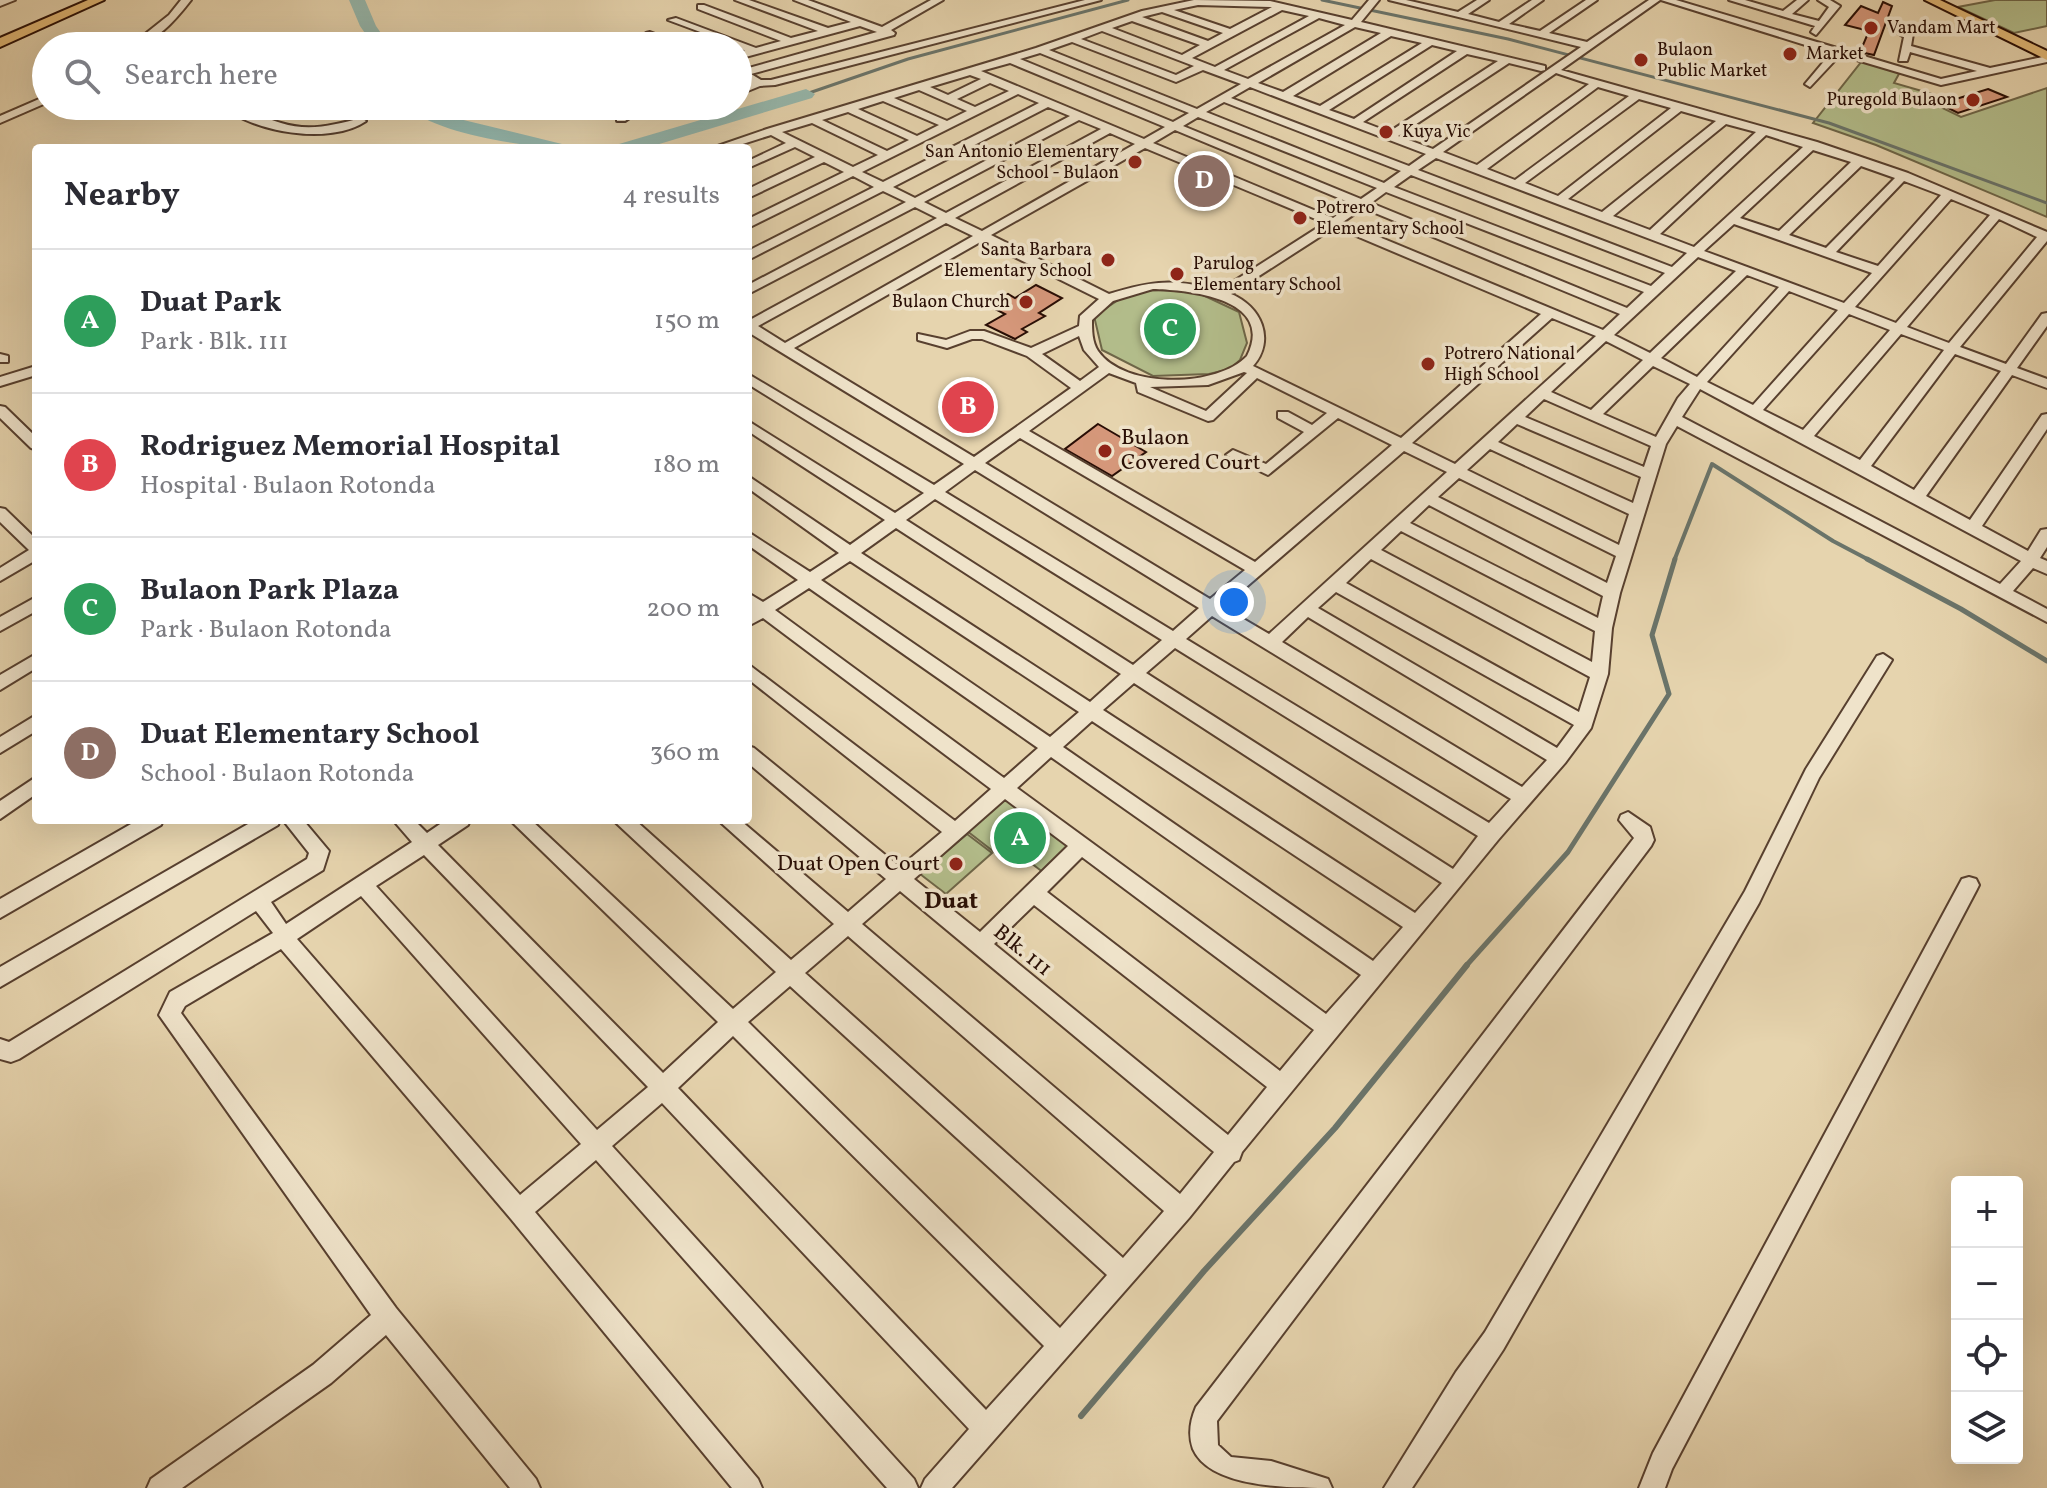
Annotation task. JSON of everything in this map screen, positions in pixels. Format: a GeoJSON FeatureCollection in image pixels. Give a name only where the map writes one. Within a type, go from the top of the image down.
{"type":"FeatureCollection","features":[{"type":"Feature","properties":{"kind":"main road"},"geometry":{"type":"LineString","coordinates":[[0,35],[79,0]]}},
{"type":"Feature","properties":{"kind":"main road"},"geometry":{"type":"LineString","coordinates":[[0,43],[98,0]]}},
{"type":"Feature","properties":{"kind":"main road"},"geometry":{"type":"LineString","coordinates":[[1932,0],[2047,58]]}},
{"type":"Feature","properties":{"kind":"street"},"geometry":{"type":"LineString","coordinates":[[0,3],[10,0]]}},
{"type":"Feature","properties":{"kind":"street"},"geometry":{"type":"LineString","coordinates":[[153,32],[172,17],[186,0]]}},
{"type":"Feature","properties":{"kind":"street"},"geometry":{"type":"LineString","coordinates":[[740,0],[827,31]]}},
{"type":"Feature","properties":{"kind":"street"},"geometry":{"type":"LineString","coordinates":[[799,0],[920,43]]}},
{"type":"Feature","properties":{"kind":"street"},"geometry":{"type":"LineString","coordinates":[[752,70],[885,31],[938,0]]}},
{"type":"Feature","properties":{"kind":"street"},"geometry":{"type":"LineString","coordinates":[[752,86],[777,82],[1096,0]]}},
{"type":"Feature","properties":{"kind":"street"},"geometry":{"type":"LineString","coordinates":[[1394,0],[1424,3],[1583,47]]}},
{"type":"Feature","properties":{"kind":"street"},"geometry":{"type":"LineString","coordinates":[[1460,15],[1484,0]]}},
{"type":"Feature","properties":{"kind":"street"},"geometry":{"type":"LineString","coordinates":[[1501,25],[1538,0]]}},
{"type":"Feature","properties":{"kind":"street"},"geometry":{"type":"LineString","coordinates":[[1542,34],[1592,0]]}},
{"type":"Feature","properties":{"kind":"street"},"geometry":{"type":"LineString","coordinates":[[1222,294],[1334,223],[1433,152],[1562,68],[1583,47],[1655,0]]}},
{"type":"Feature","properties":{"kind":"street"},"geometry":{"type":"LineString","coordinates":[[1666,0],[1941,82],[2047,58]]}},
{"type":"Feature","properties":{"kind":"street"},"geometry":{"type":"LineString","coordinates":[[1734,0],[1821,25]]}},
{"type":"Feature","properties":{"kind":"street"},"geometry":{"type":"LineString","coordinates":[[1784,15],[1803,0]]}},
{"type":"Feature","properties":{"kind":"street"},"geometry":{"type":"LineString","coordinates":[[1809,42],[1835,6],[1823,0]]}},
{"type":"Feature","properties":{"kind":"street"},"geometry":{"type":"LineString","coordinates":[[730,144],[1040,50],[1162,9],[1198,2],[1255,1],[1282,6],[1541,68]]}},
{"type":"Feature","properties":{"kind":"street"},"geometry":{"type":"LineString","coordinates":[[1198,2],[1252,22]]}},
{"type":"Feature","properties":{"kind":"street"},"geometry":{"type":"LineString","coordinates":[[785,348],[1355,23],[1373,2]]}},
{"type":"Feature","properties":{"kind":"street"},"geometry":{"type":"LineString","coordinates":[[1182,59],[1282,6]]}},
{"type":"Feature","properties":{"kind":"street"},"geometry":{"type":"LineString","coordinates":[[701,7],[789,41]]}},
{"type":"Feature","properties":{"kind":"street"},"geometry":{"type":"LineString","coordinates":[[1162,9],[1231,33]]}},
{"type":"Feature","properties":{"kind":"street"},"geometry":{"type":"LineString","coordinates":[[1215,71],[1318,15]]}},
{"type":"Feature","properties":{"kind":"street"},"geometry":{"type":"LineString","coordinates":[[1134,18],[1208,45]]}},
{"type":"Feature","properties":{"kind":"street"},"geometry":{"type":"LineString","coordinates":[[673,20],[704,32]]}},
{"type":"Feature","properties":{"kind":"street"},"geometry":{"type":"LineString","coordinates":[[754,51],[862,22]]}},
{"type":"Feature","properties":{"kind":"street"},"geometry":{"type":"LineString","coordinates":[[1892,25],[1909,36],[1900,69]]}},
{"type":"Feature","properties":{"kind":"street"},"geometry":{"type":"LineString","coordinates":[[1105,29],[2047,384]]}},
{"type":"Feature","properties":{"kind":"street"},"geometry":{"type":"LineString","coordinates":[[1285,96],[1390,32]]}},
{"type":"Feature","properties":{"kind":"street"},"geometry":{"type":"LineString","coordinates":[[1073,39],[1176,79]]}},
{"type":"Feature","properties":{"kind":"street"},"geometry":{"type":"LineString","coordinates":[[1321,110],[1430,42]]}},
{"type":"Feature","properties":{"kind":"street"},"geometry":{"type":"LineString","coordinates":[[1906,48],[1992,72]]}},
{"type":"Feature","properties":{"kind":"street"},"geometry":{"type":"LineString","coordinates":[[1040,50],[1654,291]]}},
{"type":"Feature","properties":{"kind":"street"},"geometry":{"type":"LineString","coordinates":[[1355,123],[1466,50]]}},
{"type":"Feature","properties":{"kind":"street"},"geometry":{"type":"LineString","coordinates":[[1810,84],[1838,51]]}},
{"type":"Feature","properties":{"kind":"street"},"geometry":{"type":"LineString","coordinates":[[1010,59],[1629,313]]}},
{"type":"Feature","properties":{"kind":"street"},"geometry":{"type":"LineString","coordinates":[[1390,136],[1507,60]]}},
{"type":"Feature","properties":{"kind":"street"},"geometry":{"type":"LineString","coordinates":[[1150,93],[1202,66]]}},
{"type":"Feature","properties":{"kind":"street"},"geometry":{"type":"LineString","coordinates":[[1562,68],[1597,83],[1813,144],[1904,175],[2046,236],[1952,348],[1862,468]]}},
{"type":"Feature","properties":{"kind":"street"},"geometry":{"type":"LineString","coordinates":[[971,71],[1604,335],[1805,437],[2047,568]]}},
{"type":"Feature","properties":{"kind":"street"},"geometry":{"type":"LineString","coordinates":[[752,77],[758,83]]}},
{"type":"Feature","properties":{"kind":"street"},"geometry":{"type":"LineString","coordinates":[[948,99],[989,79]]}},
{"type":"Feature","properties":{"kind":"street"},"geometry":{"type":"LineString","coordinates":[[1479,169],[1597,83]]}},
{"type":"Feature","properties":{"kind":"street"},"geometry":{"type":"LineString","coordinates":[[919,86],[975,111]]}},
{"type":"Feature","properties":{"kind":"street"},"geometry":{"type":"LineString","coordinates":[[752,222],[1018,90]]}},
{"type":"Feature","properties":{"kind":"street"},"geometry":{"type":"LineString","coordinates":[[1517,184],[1638,94]]}},
{"type":"Feature","properties":{"kind":"street"},"geometry":{"type":"LineString","coordinates":[[883,97],[948,125]]}},
{"type":"Feature","properties":{"kind":"street"},"geometry":{"type":"LineString","coordinates":[[1222,98],[1674,272]]}},
{"type":"Feature","properties":{"kind":"street"},"geometry":{"type":"LineString","coordinates":[[752,254],[1049,102]]}},
{"type":"Feature","properties":{"kind":"street"},"geometry":{"type":"LineString","coordinates":[[0,120],[32,105]]}},
{"type":"Feature","properties":{"kind":"street"},"geometry":{"type":"LineString","coordinates":[[1560,200],[1680,106]]}},
{"type":"Feature","properties":{"kind":"street"},"geometry":{"type":"LineString","coordinates":[[848,108],[918,140]]}},
{"type":"Feature","properties":{"kind":"street"},"geometry":{"type":"LineString","coordinates":[[752,288],[1079,116]]}},
{"type":"Feature","properties":{"kind":"street"},"geometry":{"type":"LineString","coordinates":[[812,119],[887,155]]}},
{"type":"Feature","properties":{"kind":"street"},"geometry":{"type":"LineString","coordinates":[[1604,217],[1725,119]]}},
{"type":"Feature","properties":{"kind":"street"},"geometry":{"type":"LineString","coordinates":[[260,120],[287,131],[339,129],[361,121]]}},
{"type":"Feature","properties":{"kind":"street"},"geometry":{"type":"LineString","coordinates":[[752,324],[1111,128]]}},
{"type":"Feature","properties":{"kind":"street"},"geometry":{"type":"LineString","coordinates":[[1652,235],[1765,130]]}},
{"type":"Feature","properties":{"kind":"street"},"geometry":{"type":"LineString","coordinates":[[771,131],[1108,298]]}},
{"type":"Feature","properties":{"kind":"street"},"geometry":{"type":"LineString","coordinates":[[752,163],[793,144]]}},
{"type":"Feature","properties":{"kind":"street"},"geometry":{"type":"LineString","coordinates":[[1271,642],[1813,144]]}},
{"type":"Feature","properties":{"kind":"street"},"geometry":{"type":"LineString","coordinates":[[752,192],[822,158]]}},
{"type":"Feature","properties":{"kind":"street"},"geometry":{"type":"LineString","coordinates":[[1781,236],[1860,160]]}},
{"type":"Feature","properties":{"kind":"street"},"geometry":{"type":"LineString","coordinates":[[1828,253],[1904,175]]}},
{"type":"Feature","properties":{"kind":"street"},"geometry":{"type":"LineString","coordinates":[[1755,411],[1949,194]]}},
{"type":"Feature","properties":{"kind":"street"},"geometry":{"type":"LineString","coordinates":[[1805,437],[1997,214]]}},
{"type":"Feature","properties":{"kind":"street"},"geometry":{"type":"LineString","coordinates":[[1732,219],[1879,271]]}},
{"type":"Feature","properties":{"kind":"street"},"geometry":{"type":"LineString","coordinates":[[1593,416],[1745,270]]}},
{"type":"Feature","properties":{"kind":"street"},"geometry":{"type":"LineString","coordinates":[[1143,381],[1143,389],[1147,393],[1174,401],[1208,417],[1250,369],[1260,345],[1258,326],[1247,310],[1222,294],[1188,285],[1152,285],[1126,290],[1108,298],[1085,319],[1091,352],[1107,368],[1143,381],[1186,384],[1250,369],[1625,554]]}},
{"type":"Feature","properties":{"kind":"street"},"geometry":{"type":"LineString","coordinates":[[934,1488],[1231,1152],[1328,1028],[1559,758],[1585,723],[1599,674],[1612,593],[1647,474],[1659,444],[1685,398],[1702,383],[1787,286]]}},
{"type":"Feature","properties":{"kind":"street"},"geometry":{"type":"LineString","coordinates":[[519,1211],[663,1088],[847,922],[1403,444],[1551,312]]}},
{"type":"Feature","properties":{"kind":"street"},"geometry":{"type":"LineString","coordinates":[[1916,498],[2047,317]]}},
{"type":"Feature","properties":{"kind":"street"},"geometry":{"type":"LineString","coordinates":[[752,328],[1523,797]]}},
{"type":"Feature","properties":{"kind":"street"},"geometry":{"type":"LineString","coordinates":[[1032,353],[1085,328]]}},
{"type":"Feature","properties":{"kind":"street"},"geometry":{"type":"LineString","coordinates":[[923,337],[947,344],[970,335],[984,335],[1032,353],[1080,388]]}},
{"type":"Feature","properties":{"kind":"street"},"geometry":{"type":"LineString","coordinates":[[1107,368],[850,553],[753,610],[1328,1028]]}},
{"type":"Feature","properties":{"kind":"street"},"geometry":{"type":"LineString","coordinates":[[0,382],[32,371]]}},
{"type":"Feature","properties":{"kind":"street"},"geometry":{"type":"LineString","coordinates":[[752,380],[1491,834]]}},
{"type":"Feature","properties":{"kind":"street"},"geometry":{"type":"LineString","coordinates":[[1543,394],[1659,444]]}},
{"type":"Feature","properties":{"kind":"street"},"geometry":{"type":"LineString","coordinates":[[0,410],[32,441]]}},
{"type":"Feature","properties":{"kind":"street"},"geometry":{"type":"LineString","coordinates":[[1233,455],[1268,470],[1337,412]]}},
{"type":"Feature","properties":{"kind":"street"},"geometry":{"type":"LineString","coordinates":[[1283,415],[1314,432]]}},
{"type":"Feature","properties":{"kind":"street"},"geometry":{"type":"LineString","coordinates":[[1516,418],[1647,474]]}},
{"type":"Feature","properties":{"kind":"street"},"geometry":{"type":"LineString","coordinates":[[1673,418],[2047,616]]}},
{"type":"Feature","properties":{"kind":"street"},"geometry":{"type":"LineString","coordinates":[[1972,529],[2047,418]]}},
{"type":"Feature","properties":{"kind":"street"},"geometry":{"type":"LineString","coordinates":[[752,428],[1455,881]]}},
{"type":"Feature","properties":{"kind":"street"},"geometry":{"type":"LineString","coordinates":[[1020,432],[1255,569]]}},
{"type":"Feature","properties":{"kind":"street"},"geometry":{"type":"LineString","coordinates":[[1488,443],[1636,511]]}},
{"type":"Feature","properties":{"kind":"street"},"geometry":{"type":"LineString","coordinates":[[752,484],[850,553],[1415,924]]}},
{"type":"Feature","properties":{"kind":"street"},"geometry":{"type":"LineString","coordinates":[[1428,498],[1612,593]]}},
{"type":"Feature","properties":{"kind":"street"},"geometry":{"type":"LineString","coordinates":[[2,519],[32,547]]}},
{"type":"Feature","properties":{"kind":"street"},"geometry":{"type":"LineString","coordinates":[[1400,524],[1604,628]]}},
{"type":"Feature","properties":{"kind":"street"},"geometry":{"type":"LineString","coordinates":[[2003,592],[2031,560],[2047,534]]}},
{"type":"Feature","properties":{"kind":"street"},"geometry":{"type":"LineString","coordinates":[[752,540],[1376,974]]}},
{"type":"Feature","properties":{"kind":"street"},"geometry":{"type":"LineString","coordinates":[[1369,551],[1599,674]]}},
{"type":"Feature","properties":{"kind":"street"},"geometry":{"type":"LineString","coordinates":[[0,575],[32,554]]}},
{"type":"Feature","properties":{"kind":"street"},"geometry":{"type":"LineString","coordinates":[[1333,583],[1585,723]]}},
{"type":"Feature","properties":{"kind":"street"},"geometry":{"type":"LineString","coordinates":[[0,625],[32,605]]}},
{"type":"Feature","properties":{"kind":"street"},"geometry":{"type":"LineString","coordinates":[[1307,609],[1559,758]]}},
{"type":"Feature","properties":{"kind":"street"},"geometry":{"type":"LineString","coordinates":[[1397,1488],[1494,1341],[1752,897],[1812,774],[1883,660]]}},
{"type":"Feature","properties":{"kind":"street"},"geometry":{"type":"LineString","coordinates":[[0,684],[32,663]]}},
{"type":"Feature","properties":{"kind":"street"},"geometry":{"type":"LineString","coordinates":[[752,673],[955,832]]}},
{"type":"Feature","properties":{"kind":"street"},"geometry":{"type":"LineString","coordinates":[[0,746],[32,725]]}},
{"type":"Feature","properties":{"kind":"street","name":"Blk. 111"},"geometry":{"type":"LineString","coordinates":[[752,756],[1231,1152]]}},
{"type":"Feature","properties":{"kind":"street"},"geometry":{"type":"LineString","coordinates":[[0,811],[32,787]]}},
{"type":"Feature","properties":{"kind":"street"},"geometry":{"type":"LineString","coordinates":[[1319,1488],[1263,1473],[1233,1471],[1220,1465],[1209,1455],[1201,1438],[1205,1416],[1644,840],[1643,833],[1628,820]]}},
{"type":"Feature","properties":{"kind":"street"},"geometry":{"type":"LineString","coordinates":[[0,909],[147,824]]}},
{"type":"Feature","properties":{"kind":"street"},"geometry":{"type":"LineString","coordinates":[[0,978],[264,824]]}},
{"type":"Feature","properties":{"kind":"street"},"geometry":{"type":"LineString","coordinates":[[0,1049],[4,1053],[11,1052],[316,864],[319,851],[295,824]]}},
{"type":"Feature","properties":{"kind":"street"},"geometry":{"type":"LineString","coordinates":[[406,824],[663,1088],[986,1429]]}},
{"type":"Feature","properties":{"kind":"street"},"geometry":{"type":"LineString","coordinates":[[455,824],[363,885],[279,931],[177,999],[170,1015],[387,1317],[527,1488]]}},
{"type":"Feature","properties":{"kind":"street"},"geometry":{"type":"LineString","coordinates":[[523,824],[733,1022],[1060,1345]]}},
{"type":"Feature","properties":{"kind":"street"},"geometry":{"type":"LineString","coordinates":[[626,824],[1123,1274]]}},
{"type":"Feature","properties":{"kind":"street"},"geometry":{"type":"LineString","coordinates":[[732,824],[1181,1210]]}},
{"type":"Feature","properties":{"kind":"street"},"geometry":{"type":"LineString","coordinates":[[979,946],[1081,846]]}},
{"type":"Feature","properties":{"kind":"street"},"geometry":{"type":"LineString","coordinates":[[363,885],[905,1488]]}},
{"type":"Feature","properties":{"kind":"street"},"geometry":{"type":"LineString","coordinates":[[1652,1488],[1669,1448],[1969,885]]}},
{"type":"Feature","properties":{"kind":"street"},"geometry":{"type":"LineString","coordinates":[[1032,892],[1283,1086]]}},
{"type":"Feature","properties":{"kind":"street"},"geometry":{"type":"LineString","coordinates":[[258,898],[279,931],[519,1211],[749,1488]]}},
{"type":"Feature","properties":{"kind":"street"},"geometry":{"type":"LineString","coordinates":[[160,1488],[322,1374],[387,1317]]}},
{"type":"Feature","properties":{"kind":"green space"},"geometry":{"type":"Polygon","coordinates":[[[1995,0],[2047,0],[2047,26],[2014,33],[1958,7],[1995,0]]]}},
{"type":"Feature","properties":{"kind":"green space"},"geometry":{"type":"Polygon","coordinates":[[[1862,61],[1900,72],[1894,83],[1932,94],[1922,98],[1961,117],[2047,88],[2047,217],[1876,145],[1813,123],[1862,61]]]}},
{"type":"Feature","properties":{"kind":"green space"},"geometry":{"type":"Polygon","coordinates":[[[1190,289],[1239,312],[1247,343],[1240,360],[1230,369],[1209,374],[1153,376],[1102,350],[1094,316],[1132,291],[1190,289]]]}},
{"type":"Feature","properties":{"kind":"green space"},"geometry":{"type":"Polygon","coordinates":[[[1007,796],[1073,846],[1044,873],[1009,846],[998,855],[967,831],[1007,796]]]}},
{"type":"Feature","properties":{"kind":"green space","name":"Duat Open Court"},"geometry":{"type":"Polygon","coordinates":[[[967,834],[992,853],[946,894],[920,874],[967,834]]]}},
{"type":"Feature","properties":{"kind":"building","name":"Vandam Mart"},"geometry":{"type":"Polygon","coordinates":[[[1883,2],[1892,6],[1874,55],[1860,52],[1869,31],[1845,25],[1861,6],[1878,13],[1883,2]]]}},
{"type":"Feature","properties":{"kind":"building","name":"Puregold Bulaon"},"geometry":{"type":"Polygon","coordinates":[[[1988,89],[2007,97],[1958,113],[1940,104],[1988,89]]]}},
{"type":"Feature","properties":{"kind":"building","name":"Bulaon Church"},"geometry":{"type":"Polygon","coordinates":[[[1036,285],[1062,298],[1039,313],[1045,316],[1022,329],[1027,332],[1015,339],[986,325],[1005,314],[989,306],[1008,294],[1015,298],[1036,285]]]}},
{"type":"Feature","properties":{"kind":"building","name":"Bulaon Covered Court"},"geometry":{"type":"Polygon","coordinates":[[[1098,424],[1146,452],[1112,476],[1065,449],[1098,424]]]}},
{"type":"Feature","properties":{"kind":"waterway"},"geometry":{"type":"LineString","coordinates":[[357,0],[372,32]]}},
{"type":"Feature","properties":{"kind":"waterway"},"geometry":{"type":"LineString","coordinates":[[806,94],[908,59],[1128,0]]}},
{"type":"Feature","properties":{"kind":"waterway"},"geometry":{"type":"LineString","coordinates":[[1322,0],[1508,39],[1829,123],[2047,203]]}},
{"type":"Feature","properties":{"kind":"waterway"},"geometry":{"type":"LineString","coordinates":[[752,110],[806,94]]}},
{"type":"Feature","properties":{"kind":"waterway"},"geometry":{"type":"LineString","coordinates":[[441,120],[539,144]]}},
{"type":"Feature","properties":{"kind":"waterway"},"geometry":{"type":"LineString","coordinates":[[639,144],[719,120]]}},
{"type":"Feature","properties":{"kind":"waterway"},"geometry":{"type":"LineString","coordinates":[[1674,561],[1712,464],[1833,541],[1871,561]]}},
{"type":"Feature","properties":{"kind":"waterway"},"geometry":{"type":"LineString","coordinates":[[1465,967],[1568,852],[1669,694],[1652,635],[1675,559]]}},
{"type":"Feature","properties":{"kind":"waterway"},"geometry":{"type":"LineString","coordinates":[[1867,559],[1961,609],[2047,661]]}},
{"type":"Feature","properties":{"kind":"waterway"},"geometry":{"type":"LineString","coordinates":[[1081,1416],[1204,1271],[1335,1128],[1467,965]]}},
{"type":"Feature","properties":{"kind":"place","name":"Vandam Mart"},"geometry":{"type":"Point","coordinates":[1871,28]}},
{"type":"Feature","properties":{"kind":"place","name":"Market"},"geometry":{"type":"Point","coordinates":[1790,54]}},
{"type":"Feature","properties":{"kind":"place","name":"Bulaon Public Market"},"geometry":{"type":"Point","coordinates":[1641,60]}},
{"type":"Feature","properties":{"kind":"place","name":"Puregold Bulaon"},"geometry":{"type":"Point","coordinates":[1973,100]}},
{"type":"Feature","properties":{"kind":"place","name":"Kuya Vic"},"geometry":{"type":"Point","coordinates":[1386,132]}},
{"type":"Feature","properties":{"kind":"place","name":"San Antonio Elementary School - Bulaon"},"geometry":{"type":"Point","coordinates":[1135,162]}},
{"type":"Feature","properties":{"kind":"place","name":"Duat Elementary School"},"geometry":{"type":"Point","coordinates":[1204,181]}},
{"type":"Feature","properties":{"kind":"place","name":"Potrero Elementary School"},"geometry":{"type":"Point","coordinates":[1300,218]}},
{"type":"Feature","properties":{"kind":"place","name":"Santa Barbara Elementary School"},"geometry":{"type":"Point","coordinates":[1108,260]}},
{"type":"Feature","properties":{"kind":"place","name":"Parulog Elementary School"},"geometry":{"type":"Point","coordinates":[1177,274]}},
{"type":"Feature","properties":{"kind":"place","name":"Bulaon Church"},"geometry":{"type":"Point","coordinates":[1026,302]}},
{"type":"Feature","properties":{"kind":"place","name":"Bulaon Park Plaza"},"geometry":{"type":"Point","coordinates":[1170,329]}},
{"type":"Feature","properties":{"kind":"place","name":"Potrero National High School"},"geometry":{"type":"Point","coordinates":[1428,364]}},
{"type":"Feature","properties":{"kind":"place","name":"Rodriguez Memorial Hospital"},"geometry":{"type":"Point","coordinates":[968,407]}},
{"type":"Feature","properties":{"kind":"place","name":"Bulaon Covered Court"},"geometry":{"type":"Point","coordinates":[1105,451]}},
{"type":"Feature","properties":{"kind":"place","name":"Duat Park"},"geometry":{"type":"Point","coordinates":[1020,838]}},
{"type":"Feature","properties":{"kind":"place","name":"Duat Open Court"},"geometry":{"type":"Point","coordinates":[956,864]}},
{"type":"Feature","properties":{"kind":"district","name":"Duat"},"geometry":{"type":"Point","coordinates":[951,902]}}]}
